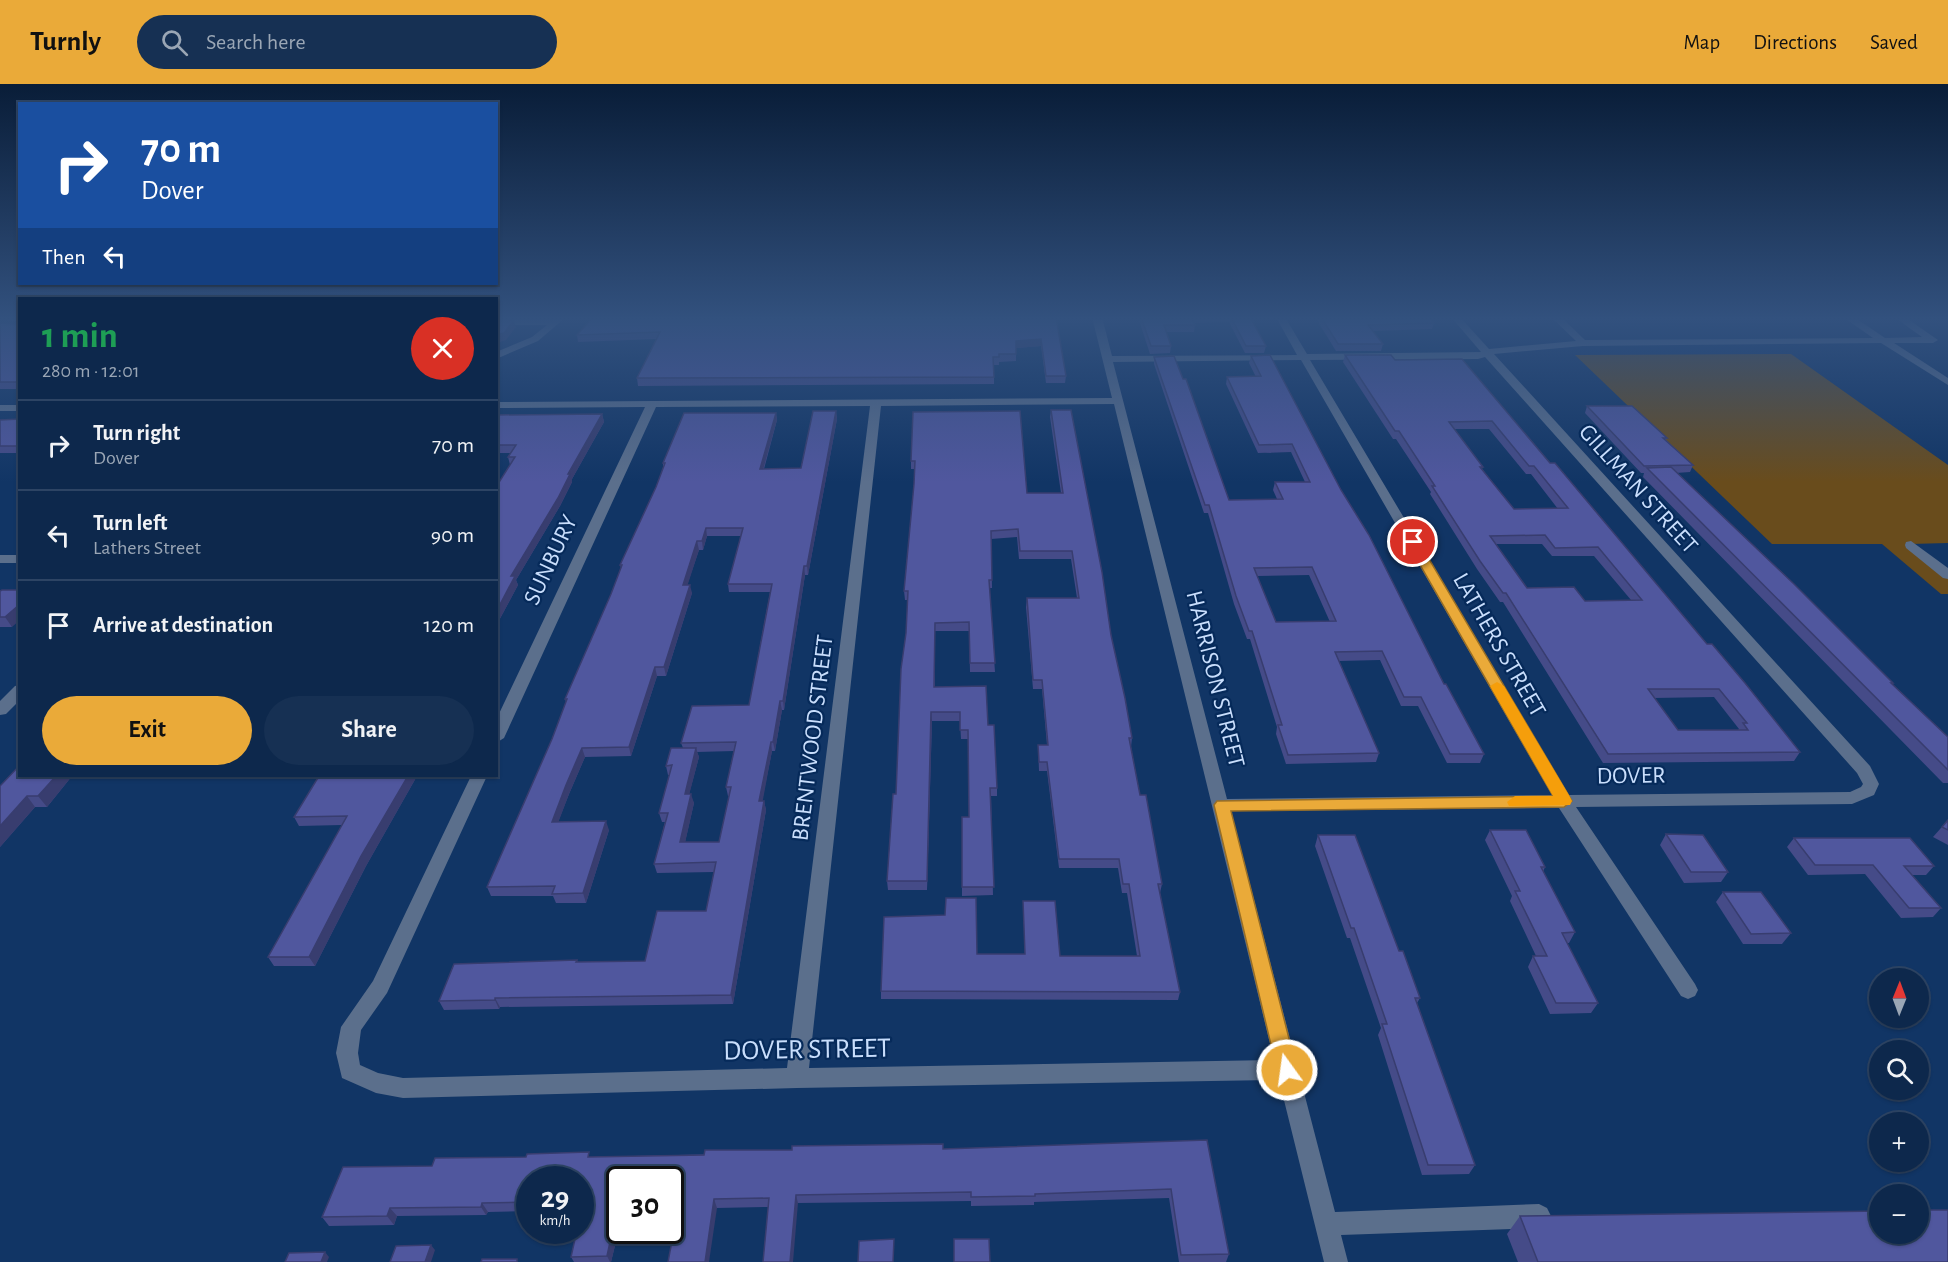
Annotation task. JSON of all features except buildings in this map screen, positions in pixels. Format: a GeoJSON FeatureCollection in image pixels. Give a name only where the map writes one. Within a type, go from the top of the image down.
{"type":"FeatureCollection","features":[{"type":"Feature","properties":{"kind":"street","name":"HARRISON STREET"},"geometry":{"type":"LineString","coordinates":[[1111,372],[1336,1262]]}},
{"type":"Feature","properties":{"kind":"street","name":"LATHERS STREET"},"geometry":{"type":"LineString","coordinates":[[1313,372],[1564,801],[1632,908],[1688,990]]}},
{"type":"Feature","properties":{"kind":"street","name":"GILLMAN STREET"},"geometry":{"type":"LineString","coordinates":[[1504,372],[1790,688]]}},
{"type":"Feature","properties":{"kind":"street"},"geometry":{"type":"LineString","coordinates":[[1932,372],[1948,382]]}},
{"type":"Feature","properties":{"kind":"street"},"geometry":{"type":"LineString","coordinates":[[498,405],[1118,401]]}},
{"type":"Feature","properties":{"kind":"street","name":"BRENTWOOD STREET"},"geometry":{"type":"LineString","coordinates":[[797,1078],[876,403]]}},
{"type":"Feature","properties":{"kind":"street","name":"SUNBURY"},"geometry":{"type":"LineString","coordinates":[[498,734],[652,404]]}},
{"type":"Feature","properties":{"kind":"street"},"geometry":{"type":"LineString","coordinates":[[0,408],[18,408]]}},
{"type":"Feature","properties":{"kind":"street"},"geometry":{"type":"LineString","coordinates":[[1911,545],[1948,575]]}},
{"type":"Feature","properties":{"kind":"street"},"geometry":{"type":"LineString","coordinates":[[0,559],[18,559]]}},
{"type":"Feature","properties":{"kind":"street","name":"DOVER"},"geometry":{"type":"LineString","coordinates":[[1222,805],[1852,798],[1869,791],[1871,784],[1864,770],[1790,688]]}},
{"type":"Feature","properties":{"kind":"street"},"geometry":{"type":"LineString","coordinates":[[0,710],[18,692]]}},
{"type":"Feature","properties":{"kind":"street","name":"DOVER STREET"},"geometry":{"type":"LineString","coordinates":[[479,777],[380,987],[351,1027],[347,1053],[350,1071],[376,1083],[403,1088],[797,1078],[1287,1070]]}},
{"type":"Feature","properties":{"kind":"street"},"geometry":{"type":"LineString","coordinates":[[1326,1224],[1564,1216]]}},
{"type":"Feature","properties":{"kind":"shaded area"},"geometry":{"type":"Polygon","coordinates":[[[1593,372],[1816,372],[1948,465],[1948,543],[1910,544],[1948,576],[1948,594],[1941,594],[1882,544],[1772,544],[1593,372]]]}},
{"type":"Feature","properties":{"kind":"slow traffic"},"geometry":{"type":"LineString","coordinates":[[1497,686],[1564,801],[1515,802]]}},
{"type":"Feature","properties":{"kind":"route"},"geometry":{"type":"LineString","coordinates":[[1287,1070],[1222,805],[1564,801],[1413,542]]}}]}
